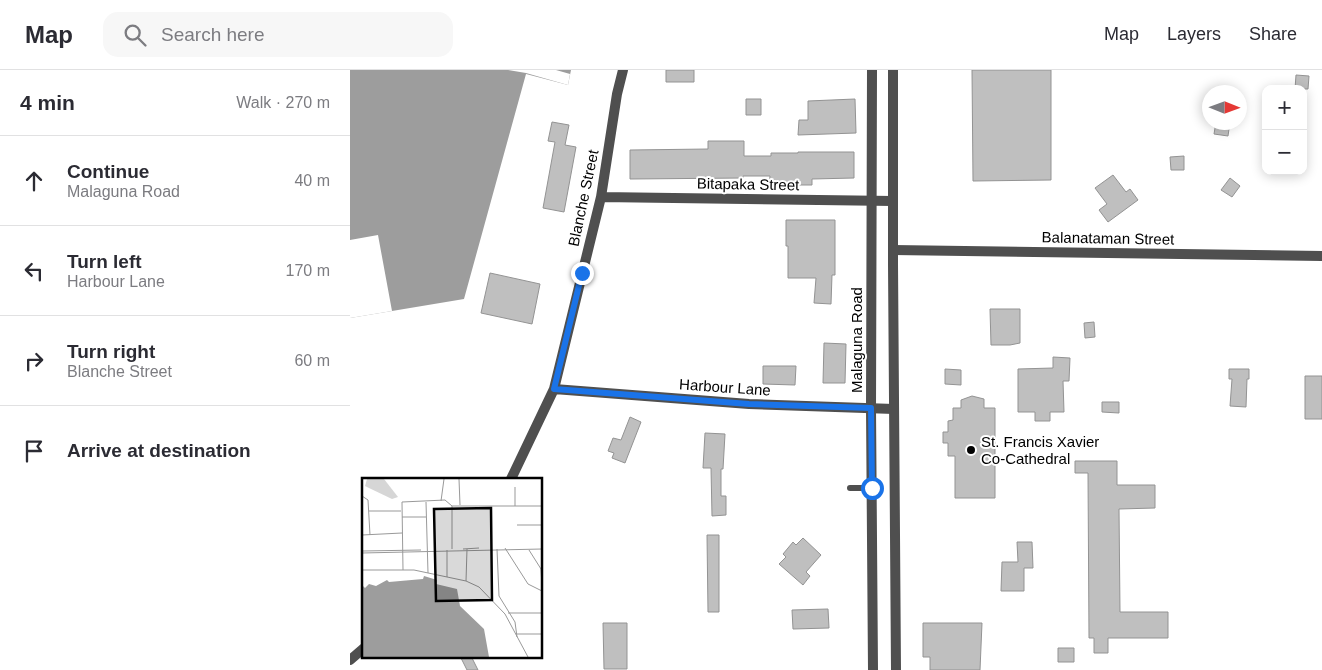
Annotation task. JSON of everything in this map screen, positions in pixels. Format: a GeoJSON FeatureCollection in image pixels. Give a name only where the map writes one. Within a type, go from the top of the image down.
{"type":"FeatureCollection","features":[{"type":"Feature","properties":{"kind":"street","name":"Blanche Street"},"geometry":{"type":"LineString","coordinates":[[511,478],[554,389],[602,196],[617,94],[623,70]]}},
{"type":"Feature","properties":{"kind":"street","name":"Malaguna Road"},"geometry":{"type":"LineString","coordinates":[[872,70],[871,408],[873,670]]}},
{"type":"Feature","properties":{"kind":"street"},"geometry":{"type":"LineString","coordinates":[[893,70],[896,670]]}},
{"type":"Feature","properties":{"kind":"street","name":"Bitapaka Street"},"geometry":{"type":"LineString","coordinates":[[602,196],[893,200]]}},
{"type":"Feature","properties":{"kind":"street","name":"Balanataman Street"},"geometry":{"type":"LineString","coordinates":[[893,250],[1322,256]]}},
{"type":"Feature","properties":{"kind":"street","name":"Harbour Lane"},"geometry":{"type":"LineString","coordinates":[[554,389],[749,404],[894,409]]}},
{"type":"Feature","properties":{"kind":"street"},"geometry":{"type":"LineString","coordinates":[[350,660],[362,650]]}},
{"type":"Feature","properties":{"kind":"lane"},"geometry":{"type":"LineString","coordinates":[[850,488],[872,488]]}},
{"type":"Feature","properties":{"kind":"shaded area"},"geometry":{"type":"Polygon","coordinates":[[[350,70],[571,70],[568,85],[526,74],[464,299],[350,318],[350,70]]]}},
{"type":"Feature","properties":{"kind":"pier"},"geometry":{"type":"Polygon","coordinates":[[[508,70],[556,70],[570,74],[568,85],[508,70]]]}},
{"type":"Feature","properties":{"kind":"pier"},"geometry":{"type":"Polygon","coordinates":[[[378,235],[392,311],[350,318],[350,240],[378,235]]]}},
{"type":"Feature","properties":{"kind":"building"},"geometry":{"type":"Polygon","coordinates":[[[666,70],[694,70],[694,82],[666,82],[666,70]]]}},
{"type":"Feature","properties":{"kind":"building"},"geometry":{"type":"Polygon","coordinates":[[[972,70],[1051,70],[1051,180],[973,181],[972,70]]]}},
{"type":"Feature","properties":{"kind":"building"},"geometry":{"type":"Polygon","coordinates":[[[1296,75],[1309,76],[1308,89],[1307,85],[1295,85],[1296,75]]]}},
{"type":"Feature","properties":{"kind":"building"},"geometry":{"type":"Polygon","coordinates":[[[746,99],[761,99],[761,115],[746,115],[746,99]]]}},
{"type":"Feature","properties":{"kind":"building"},"geometry":{"type":"Polygon","coordinates":[[[855,99],[856,133],[798,135],[799,120],[808,120],[808,101],[855,99]]]}},
{"type":"Feature","properties":{"kind":"building"},"geometry":{"type":"Polygon","coordinates":[[[552,122],[569,125],[565,145],[576,147],[564,212],[543,208],[555,142],[548,141],[552,122]]]}},
{"type":"Feature","properties":{"kind":"building"},"geometry":{"type":"Polygon","coordinates":[[[1215,130],[1229,130],[1228,136],[1214,134],[1215,130]]]}},
{"type":"Feature","properties":{"kind":"building"},"geometry":{"type":"Polygon","coordinates":[[[708,141],[744,141],[744,156],[771,156],[771,153],[798,152],[854,152],[854,178],[812,179],[812,185],[769,185],[770,176],[630,179],[630,150],[708,149],[708,141]]]}},
{"type":"Feature","properties":{"kind":"building"},"geometry":{"type":"Polygon","coordinates":[[[1184,156],[1184,170],[1171,170],[1170,157],[1184,156]]]}},
{"type":"Feature","properties":{"kind":"building"},"geometry":{"type":"Polygon","coordinates":[[[1113,175],[1126,192],[1130,189],[1138,200],[1108,222],[1099,210],[1107,204],[1095,188],[1113,175]]]}},
{"type":"Feature","properties":{"kind":"building"},"geometry":{"type":"Polygon","coordinates":[[[1230,178],[1240,186],[1232,197],[1221,190],[1230,178]]]}},
{"type":"Feature","properties":{"kind":"building"},"geometry":{"type":"Polygon","coordinates":[[[786,220],[835,220],[835,275],[832,275],[831,304],[814,303],[816,278],[788,278],[786,220]]]}},
{"type":"Feature","properties":{"kind":"building"},"geometry":{"type":"Polygon","coordinates":[[[490,273],[540,284],[532,324],[481,313],[490,273]]]}},
{"type":"Feature","properties":{"kind":"building"},"geometry":{"type":"Polygon","coordinates":[[[990,309],[1020,309],[1020,343],[991,345],[990,309]]]}},
{"type":"Feature","properties":{"kind":"building"},"geometry":{"type":"Polygon","coordinates":[[[1094,322],[1095,337],[1085,338],[1084,323],[1094,322]]]}},
{"type":"Feature","properties":{"kind":"building"},"geometry":{"type":"Polygon","coordinates":[[[824,343],[846,344],[845,383],[823,383],[824,343]]]}},
{"type":"Feature","properties":{"kind":"building"},"geometry":{"type":"Polygon","coordinates":[[[1053,357],[1070,358],[1069,381],[1063,381],[1064,412],[1050,412],[1050,421],[1035,421],[1035,412],[1018,412],[1018,369],[1053,368],[1053,357]]]}},
{"type":"Feature","properties":{"kind":"building"},"geometry":{"type":"Polygon","coordinates":[[[763,366],[796,366],[795,385],[763,384],[763,366]]]}},
{"type":"Feature","properties":{"kind":"building"},"geometry":{"type":"Polygon","coordinates":[[[945,369],[961,370],[961,385],[945,384],[945,369]]]}},
{"type":"Feature","properties":{"kind":"building"},"geometry":{"type":"Polygon","coordinates":[[[1229,369],[1249,369],[1246,407],[1230,406],[1232,379],[1229,379],[1229,369]]]}},
{"type":"Feature","properties":{"kind":"building"},"geometry":{"type":"Polygon","coordinates":[[[1305,376],[1322,376],[1322,419],[1305,419],[1305,376]]]}},
{"type":"Feature","properties":{"kind":"building","name":"St. Francis Xavier Co-Cathedral"},"geometry":{"type":"Polygon","coordinates":[[[972,396],[984,399],[984,408],[995,408],[995,498],[955,498],[955,456],[948,456],[948,443],[943,443],[943,432],[948,432],[948,421],[953,420],[953,408],[961,408],[961,400],[972,396]]]}},
{"type":"Feature","properties":{"kind":"building"},"geometry":{"type":"Polygon","coordinates":[[[1102,402],[1119,402],[1119,413],[1102,412],[1102,402]]]}},
{"type":"Feature","properties":{"kind":"building"},"geometry":{"type":"Polygon","coordinates":[[[630,417],[641,422],[625,463],[612,458],[614,453],[608,451],[613,438],[621,440],[630,417]]]}},
{"type":"Feature","properties":{"kind":"building"},"geometry":{"type":"Polygon","coordinates":[[[705,433],[725,434],[723,469],[721,469],[721,496],[726,496],[726,515],[712,516],[711,468],[703,468],[705,433]]]}},
{"type":"Feature","properties":{"kind":"building"},"geometry":{"type":"Polygon","coordinates":[[[1075,461],[1117,461],[1117,485],[1155,485],[1155,508],[1119,509],[1120,612],[1168,612],[1168,638],[1108,638],[1108,653],[1094,653],[1094,638],[1089,638],[1088,473],[1075,473],[1075,461]]]}},
{"type":"Feature","properties":{"kind":"building"},"geometry":{"type":"Polygon","coordinates":[[[707,535],[719,535],[719,612],[708,612],[707,535]]]}},
{"type":"Feature","properties":{"kind":"building"},"geometry":{"type":"Polygon","coordinates":[[[803,538],[821,555],[806,572],[810,576],[803,585],[779,564],[786,557],[783,554],[793,542],[796,545],[803,538]]]}},
{"type":"Feature","properties":{"kind":"building"},"geometry":{"type":"Polygon","coordinates":[[[1017,542],[1032,542],[1033,568],[1024,568],[1024,591],[1001,591],[1002,562],[1018,562],[1017,542]]]}},
{"type":"Feature","properties":{"kind":"building"},"geometry":{"type":"Polygon","coordinates":[[[828,609],[829,628],[793,629],[792,610],[828,609]]]}},
{"type":"Feature","properties":{"kind":"building"},"geometry":{"type":"Polygon","coordinates":[[[603,623],[627,623],[627,669],[604,669],[603,623]]]}},
{"type":"Feature","properties":{"kind":"building"},"geometry":{"type":"Polygon","coordinates":[[[923,623],[982,623],[980,670],[930,670],[930,657],[923,657],[923,623]]]}},
{"type":"Feature","properties":{"kind":"building"},"geometry":{"type":"Polygon","coordinates":[[[1058,648],[1074,648],[1074,662],[1058,662],[1058,648]]]}},
{"type":"Feature","properties":{"kind":"building"},"geometry":{"type":"Polygon","coordinates":[[[461,658],[472,658],[478,670],[467,670],[461,658]]]}},
{"type":"Feature","properties":{"kind":"place","name":"St. Francis Xavier Co-Cathedral"},"geometry":{"type":"Point","coordinates":[971,450]}},
{"type":"Feature","properties":{"kind":"route"},"geometry":{"type":"LineString","coordinates":[[582,273],[554,389],[749,404],[871,408],[872,488]]}}]}
